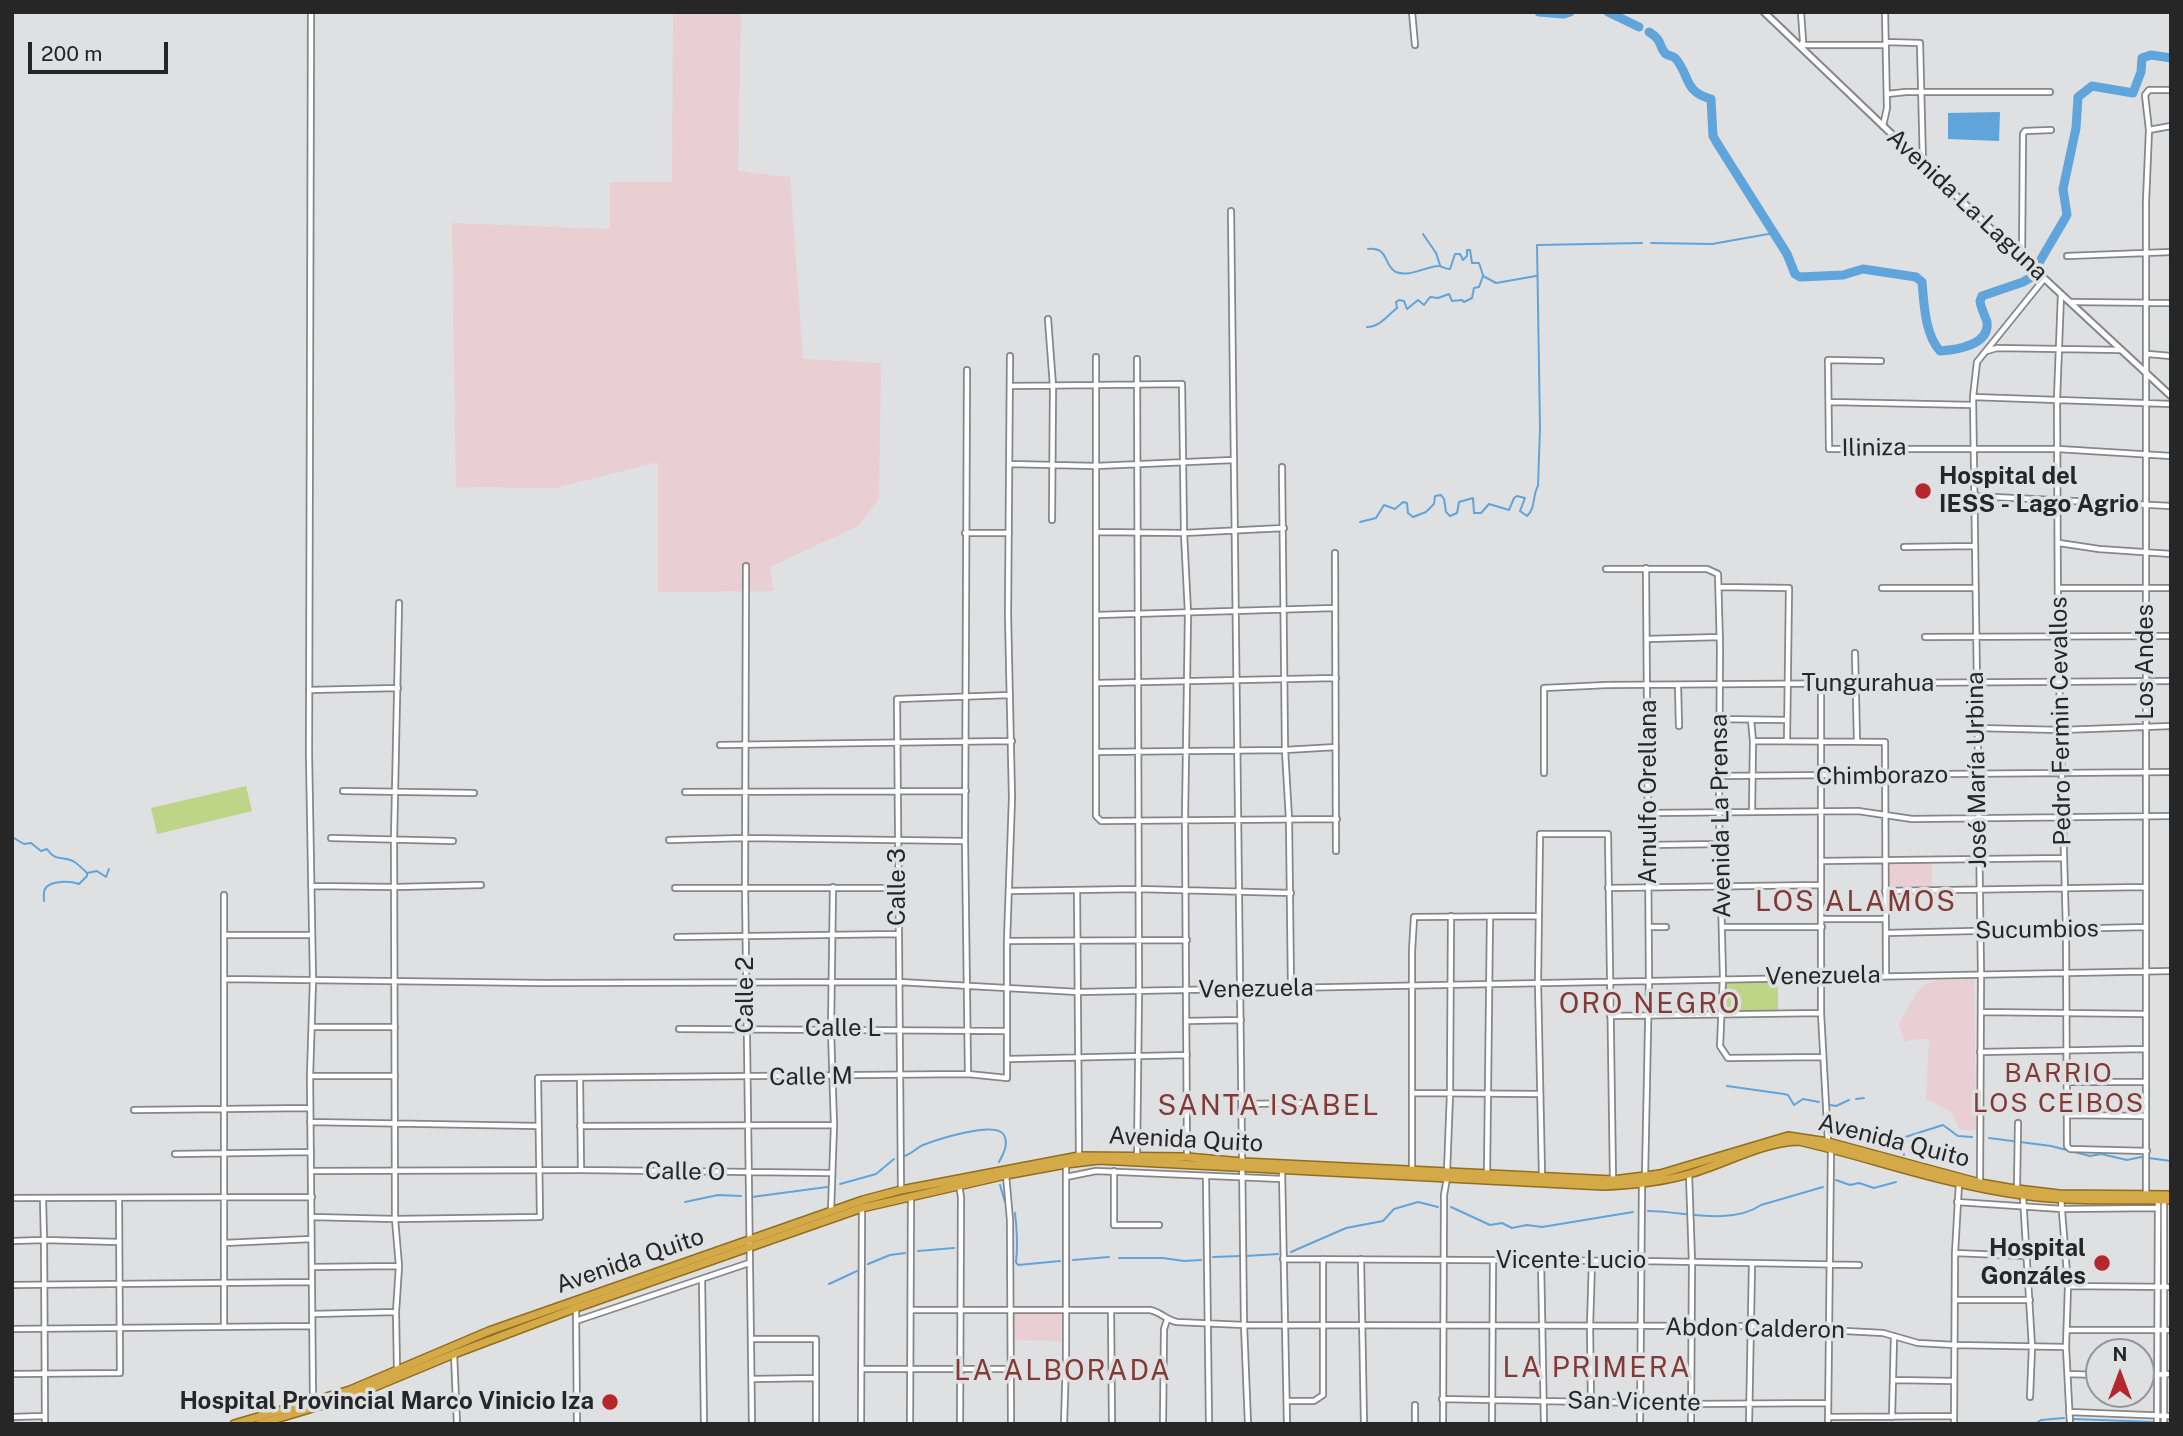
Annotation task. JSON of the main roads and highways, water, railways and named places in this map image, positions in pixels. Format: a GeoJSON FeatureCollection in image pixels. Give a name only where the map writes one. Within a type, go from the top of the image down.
{"type":"FeatureCollection","features":[{"type":"Feature","properties":{"kind":"highway","name":"Avenida Quito"},"geometry":{"type":"LineString","coordinates":[[271,1417],[351,1390],[489,1331],[748,1243],[911,1196],[1006,1175],[1099,1160],[1282,1175],[1488,1175],[1643,1181],[1776,1138],[1798,1136],[1959,1182],[2061,1199],[2164,1200]]}},
{"type":"Feature","properties":{"kind":"highway","name":"Avenida Quito"},"geometry":{"type":"LineString","coordinates":[[271,1417],[353,1396],[454,1353],[831,1211],[901,1190],[1079,1156],[1187,1157],[1243,1170],[1412,1170],[1603,1186],[1689,1174],[1788,1142],[1799,1141],[1830,1145],[2020,1192],[2146,1194],[2164,1200]]}},
{"type":"Feature","properties":{"kind":"highway"},"geometry":{"type":"LineString","coordinates":[[234,1424],[271,1417]]}},
{"type":"Feature","properties":{"kind":"highway"},"geometry":{"type":"LineString","coordinates":[[259,1424],[271,1417]]}},
{"type":"Feature","properties":{"kind":"water"},"geometry":{"type":"Polygon","coordinates":[[[2000,112],[1999,141],[1948,139],[1948,113],[2000,112]]]}},
{"type":"Feature","properties":{"kind":"waterway"},"geometry":{"type":"LineString","coordinates":[[1539,12],[1570,12]]}},
{"type":"Feature","properties":{"kind":"waterway"},"geometry":{"type":"LineString","coordinates":[[1608,12],[1639,27]]}},
{"type":"Feature","properties":{"kind":"waterway"},"geometry":{"type":"LineString","coordinates":[[1649,32],[1657,38],[1666,54],[1676,59],[1692,88],[1711,99],[1713,136],[1787,254],[1795,274],[1800,277],[1843,275],[1863,269],[1916,277],[1922,282],[1928,328],[1940,351],[1971,345],[1983,336],[1987,322],[1980,301],[1982,296],[2030,278],[2067,215],[2063,189],[2076,128],[2078,97],[2092,86],[2133,93],[2141,72],[2142,58],[2151,55],[2171,58]]}},
{"type":"Feature","properties":{"kind":"waterway"},"geometry":{"type":"LineString","coordinates":[[1651,243],[1712,244],[1774,233]]}},
{"type":"Feature","properties":{"kind":"waterway"},"geometry":{"type":"LineString","coordinates":[[1423,234],[1436,253],[1440,265]]}},
{"type":"Feature","properties":{"kind":"waterway"},"geometry":{"type":"LineString","coordinates":[[1360,522],[1376,518],[1384,505],[1395,509],[1403,502],[1407,503],[1408,513],[1413,517],[1426,512],[1434,504],[1435,496],[1441,495],[1446,512],[1450,516],[1457,513],[1459,502],[1473,498],[1474,513],[1481,513],[1489,504],[1509,510],[1517,496],[1525,498],[1520,511],[1527,516],[1532,509],[1538,486],[1540,428],[1537,245],[1642,243]]}},
{"type":"Feature","properties":{"kind":"waterway"},"geometry":{"type":"LineString","coordinates":[[1368,249],[1380,251],[1389,266],[1401,273],[1435,266],[1450,269],[1455,254],[1460,254],[1463,260],[1467,256],[1467,250],[1470,250],[1472,263],[1479,263],[1483,275]]}},
{"type":"Feature","properties":{"kind":"waterway"},"geometry":{"type":"LineString","coordinates":[[1367,327],[1383,321],[1397,308],[1396,302],[1399,300],[1404,301],[1407,309],[1418,300],[1424,305],[1430,297],[1438,298],[1449,294],[1452,301],[1464,302],[1472,298],[1474,288],[1479,287],[1483,276],[1496,283],[1536,276]]}},
{"type":"Feature","properties":{"kind":"waterway"},"geometry":{"type":"LineString","coordinates":[[12,837],[24,844],[31,843],[41,851],[47,849],[56,857],[69,859],[87,873]]}},
{"type":"Feature","properties":{"kind":"waterway"},"geometry":{"type":"LineString","coordinates":[[44,901],[45,889],[51,884],[79,884],[87,873],[97,871],[106,877],[109,869]]}},
{"type":"Feature","properties":{"kind":"waterway"},"geometry":{"type":"LineString","coordinates":[[1727,1086],[1788,1095],[1794,1105],[1803,1099],[1819,1102]]}},
{"type":"Feature","properties":{"kind":"waterway"},"geometry":{"type":"LineString","coordinates":[[1856,1099],[1864,1098]]}},
{"type":"Feature","properties":{"kind":"waterway"},"geometry":{"type":"LineString","coordinates":[[1830,1105],[1836,1106],[1849,1100]]}},
{"type":"Feature","properties":{"kind":"waterway"},"geometry":{"type":"LineString","coordinates":[[1904,1155],[1899,1139],[1943,1125],[1958,1136],[1972,1137]]}},
{"type":"Feature","properties":{"kind":"waterway"},"geometry":{"type":"LineString","coordinates":[[904,1156],[940,1139],[965,1132],[990,1130],[999,1131],[1006,1142],[999,1162]]}},
{"type":"Feature","properties":{"kind":"waterway"},"geometry":{"type":"LineString","coordinates":[[1989,1138],[2051,1146],[2090,1156],[2101,1154],[2127,1160],[2141,1157],[2171,1161]]}},
{"type":"Feature","properties":{"kind":"waterway"},"geometry":{"type":"LineString","coordinates":[[840,1184],[876,1174],[894,1159]]}},
{"type":"Feature","properties":{"kind":"waterway"},"geometry":{"type":"LineString","coordinates":[[1836,1180],[1874,1188],[1896,1182]]}},
{"type":"Feature","properties":{"kind":"waterway"},"geometry":{"type":"LineString","coordinates":[[1000,1185],[1005,1202]]}},
{"type":"Feature","properties":{"kind":"waterway"},"geometry":{"type":"LineString","coordinates":[[752,1197],[827,1187]]}},
{"type":"Feature","properties":{"kind":"waterway"},"geometry":{"type":"LineString","coordinates":[[1648,1211],[1706,1216],[1735,1215],[1823,1187]]}},
{"type":"Feature","properties":{"kind":"waterway"},"geometry":{"type":"LineString","coordinates":[[685,1202],[718,1195],[741,1196]]}},
{"type":"Feature","properties":{"kind":"waterway"},"geometry":{"type":"LineString","coordinates":[[1291,1252],[1346,1228],[1383,1221],[1394,1209],[1418,1202],[1438,1207]]}},
{"type":"Feature","properties":{"kind":"waterway"},"geometry":{"type":"LineString","coordinates":[[1451,1207],[1490,1225],[1502,1223],[1512,1228],[1527,1225],[1542,1227],[1633,1212]]}},
{"type":"Feature","properties":{"kind":"waterway"},"geometry":{"type":"LineString","coordinates":[[1015,1213],[1018,1265],[1060,1261]]}},
{"type":"Feature","properties":{"kind":"waterway"},"geometry":{"type":"LineString","coordinates":[[918,1251],[954,1248]]}},
{"type":"Feature","properties":{"kind":"waterway"},"geometry":{"type":"LineString","coordinates":[[868,1264],[890,1255],[905,1253]]}},
{"type":"Feature","properties":{"kind":"waterway"},"geometry":{"type":"LineString","coordinates":[[1246,1256],[1278,1254]]}},
{"type":"Feature","properties":{"kind":"waterway"},"geometry":{"type":"LineString","coordinates":[[1213,1257],[1240,1256]]}},
{"type":"Feature","properties":{"kind":"waterway"},"geometry":{"type":"LineString","coordinates":[[1073,1260],[1109,1257]]}},
{"type":"Feature","properties":{"kind":"waterway"},"geometry":{"type":"LineString","coordinates":[[1119,1258],[1201,1260]]}},
{"type":"Feature","properties":{"kind":"waterway"},"geometry":{"type":"LineString","coordinates":[[829,1284],[857,1271]]}},
{"type":"Feature","properties":{"kind":"waterway"},"geometry":{"type":"LineString","coordinates":[[2035,1424],[2041,1420],[2064,1418]]}},
{"type":"Feature","properties":{"kind":"waterway"},"geometry":{"type":"LineString","coordinates":[[2073,1419],[2154,1422]]}},
{"type":"Feature","properties":{"kind":"place","name":"Hospital del IESS - Lago Agrio"},"geometry":{"type":"Point","coordinates":[1923,491]}},
{"type":"Feature","properties":{"kind":"place","name":"Hospital Gonzáles"},"geometry":{"type":"Point","coordinates":[2102,1263]}},
{"type":"Feature","properties":{"kind":"place","name":"Hospital Provincial Marco Vinicio Iza"},"geometry":{"type":"Point","coordinates":[610,1402]}},
{"type":"Feature","properties":{"kind":"district","name":"LOS ALAMOS"},"geometry":{"type":"Point","coordinates":[1856,902]}},
{"type":"Feature","properties":{"kind":"district","name":"ORO NEGRO"},"geometry":{"type":"Point","coordinates":[1650,1004]}},
{"type":"Feature","properties":{"kind":"district","name":"BARRIO LOS CEIBOS"},"geometry":{"type":"Point","coordinates":[2059,1089]}},
{"type":"Feature","properties":{"kind":"district","name":"SANTA ISABEL"},"geometry":{"type":"Point","coordinates":[1269,1106]}},
{"type":"Feature","properties":{"kind":"district","name":"LA PRIMERA"},"geometry":{"type":"Point","coordinates":[1597,1368]}},
{"type":"Feature","properties":{"kind":"district","name":"LA ALBORADA"},"geometry":{"type":"Point","coordinates":[1063,1371]}}]}
